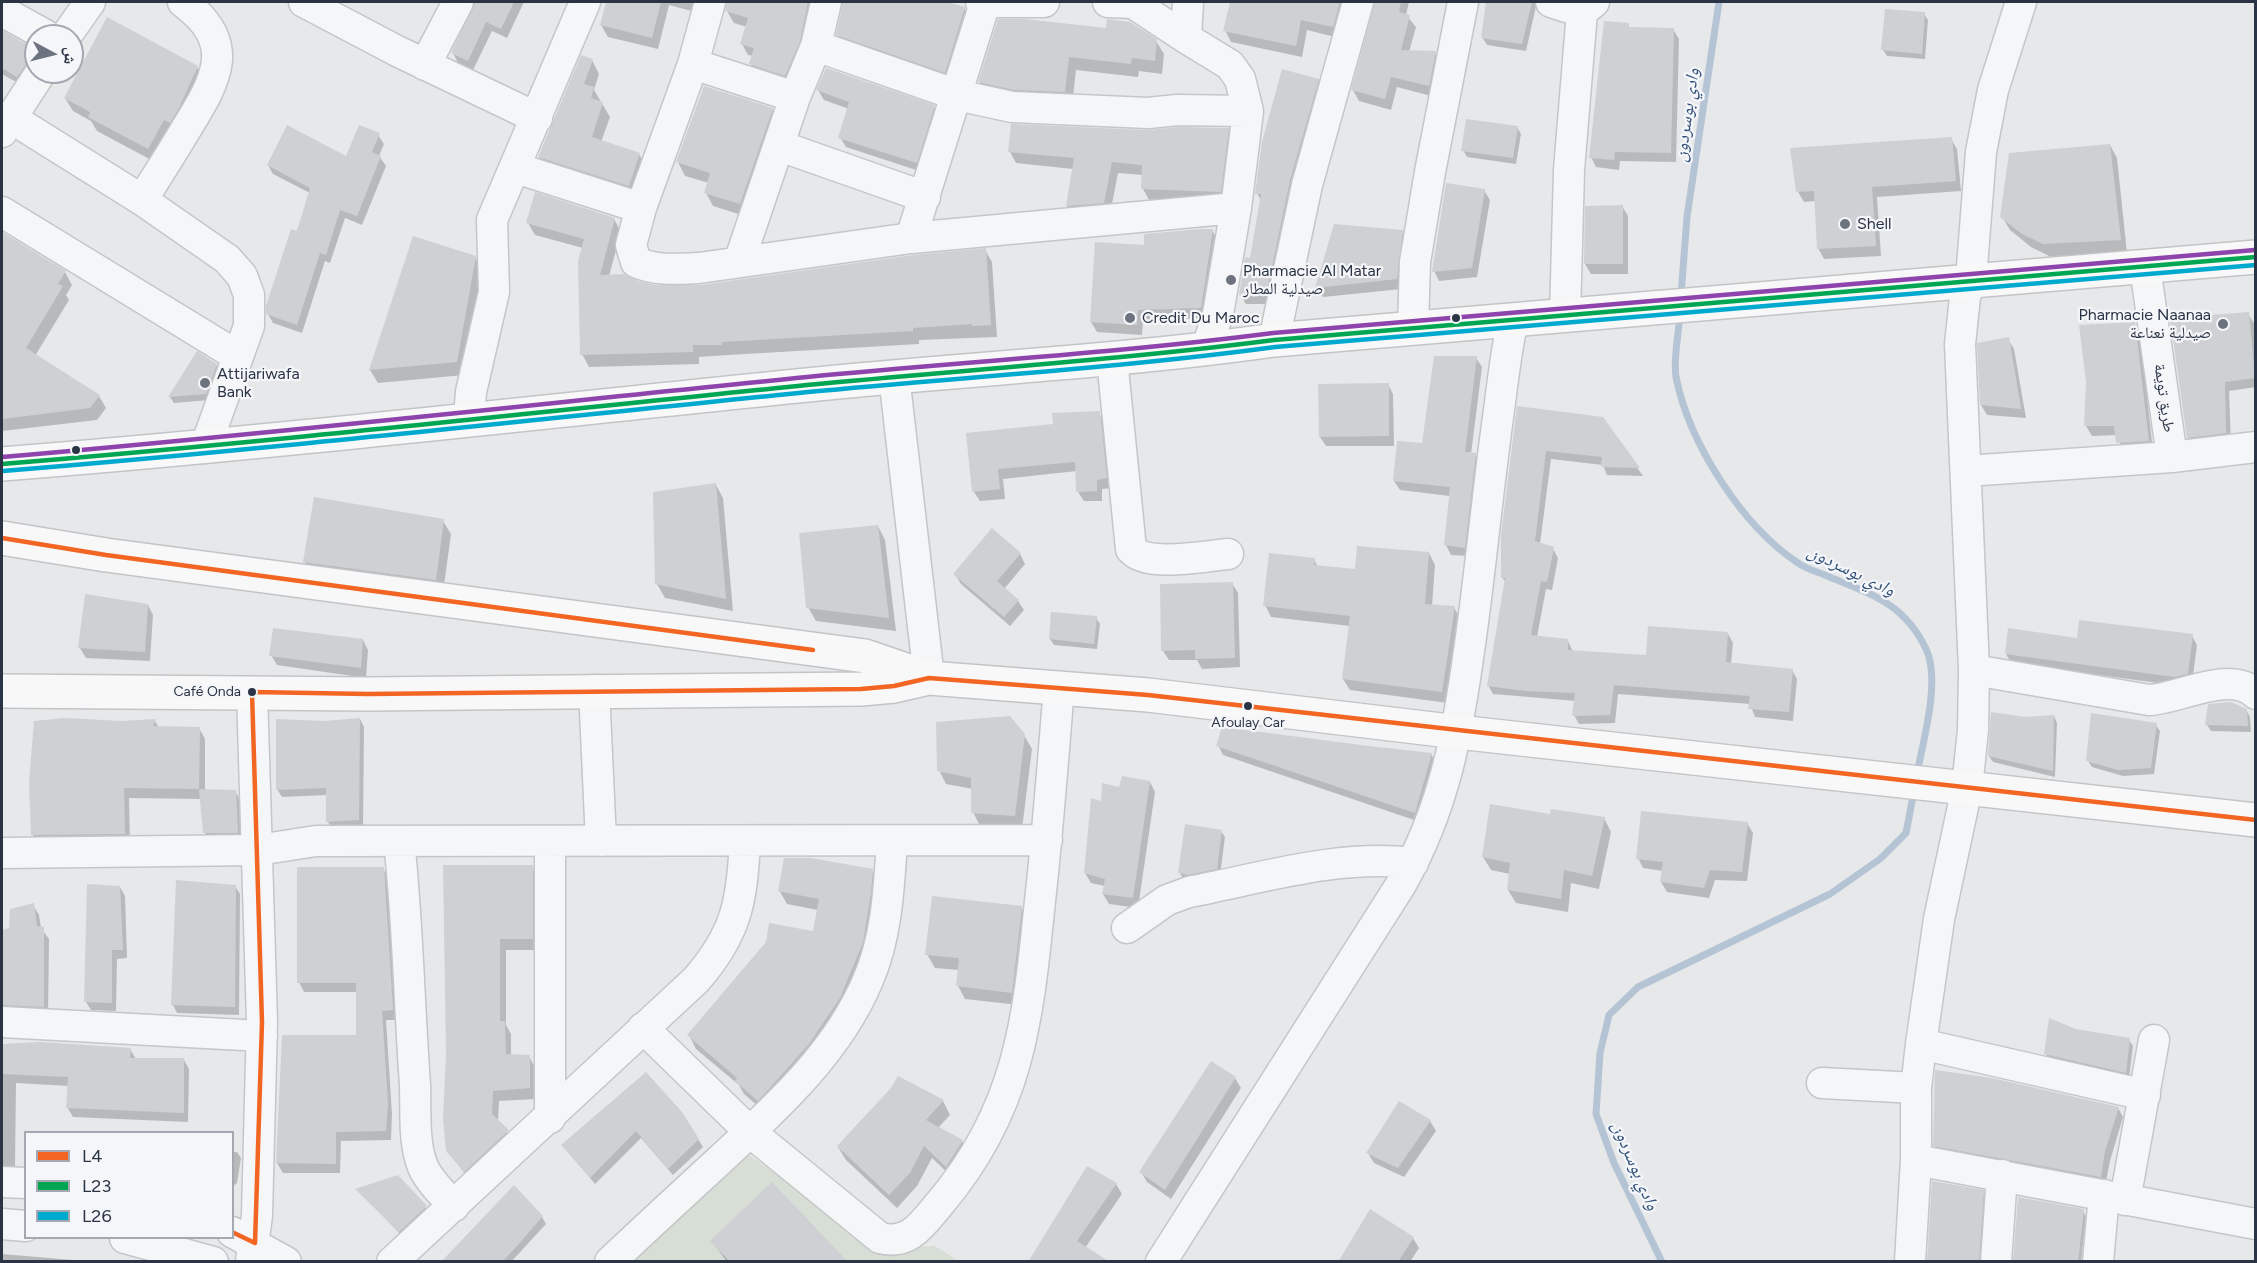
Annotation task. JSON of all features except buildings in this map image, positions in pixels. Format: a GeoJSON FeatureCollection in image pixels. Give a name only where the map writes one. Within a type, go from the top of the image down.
{"type":"FeatureCollection","features":[{"type":"Feature","properties":{"kind":"main road"},"geometry":{"type":"LineString","coordinates":[[2,464],[205,448],[894,376],[1112,359],[1207,347],[1413,327],[2256,257]]}},
{"type":"Feature","properties":{"kind":"main road"},"geometry":{"type":"LineString","coordinates":[[2,538],[106,555],[865,656],[928,678],[1148,694],[1458,732],[2256,820]]}},
{"type":"Feature","properties":{"kind":"main road"},"geometry":{"type":"LineString","coordinates":[[2,691],[368,694],[861,689],[894,686],[928,678]]}},
{"type":"Feature","properties":{"kind":"street"},"geometry":{"type":"LineString","coordinates":[[74,24],[90,2]]}},
{"type":"Feature","properties":{"kind":"street"},"geometry":{"type":"LineString","coordinates":[[142,200],[209,93],[218,66],[218,51],[210,28],[183,2]]}},
{"type":"Feature","properties":{"kind":"street"},"geometry":{"type":"LineString","coordinates":[[304,2],[425,65],[537,118]]}},
{"type":"Feature","properties":{"kind":"street"},"geometry":{"type":"LineString","coordinates":[[425,65],[458,2]]}},
{"type":"Feature","properties":{"kind":"street"},"geometry":{"type":"LineString","coordinates":[[469,419],[471,392],[494,292],[492,220],[585,2]]}},
{"type":"Feature","properties":{"kind":"street"},"geometry":{"type":"LineString","coordinates":[[710,2],[693,64],[641,208],[631,245],[636,262],[653,268],[677,269],[911,238],[1236,208]]}},
{"type":"Feature","properties":{"kind":"street"},"geometry":{"type":"LineString","coordinates":[[739,262],[795,98],[816,46],[826,2]]}},
{"type":"Feature","properties":{"kind":"street"},"geometry":{"type":"LineString","coordinates":[[911,238],[957,95],[983,2],[1044,2]]}},
{"type":"Feature","properties":{"kind":"street"},"geometry":{"type":"LineString","coordinates":[[1107,2],[1133,3],[1230,65],[1240,79],[1248,111],[1236,208],[1218,314],[1207,347]]}},
{"type":"Feature","properties":{"kind":"street"},"geometry":{"type":"LineString","coordinates":[[1186,38],[1188,2]]}},
{"type":"Feature","properties":{"kind":"street"},"geometry":{"type":"LineString","coordinates":[[1274,340],[1307,184],[1358,2]]}},
{"type":"Feature","properties":{"kind":"street"},"geometry":{"type":"LineString","coordinates":[[1413,327],[1415,261],[1463,2]]}},
{"type":"Feature","properties":{"kind":"street"},"geometry":{"type":"LineString","coordinates":[[1551,2],[1588,7],[1569,170],[1565,316]]}},
{"type":"Feature","properties":{"kind":"street"},"geometry":{"type":"LineString","coordinates":[[1910,1262],[1916,1160],[1916,1088],[1921,1044],[1959,787],[1973,730],[1974,670],[1960,344],[1963,306],[1971,279],[1981,152],[1993,90],[2021,2]]}},
{"type":"Feature","properties":{"kind":"street"},"geometry":{"type":"LineString","coordinates":[[2,11],[25,24]]}},
{"type":"Feature","properties":{"kind":"street"},"geometry":{"type":"LineString","coordinates":[[816,46],[957,95],[1012,108],[1148,113],[1177,110],[1248,111]]}},
{"type":"Feature","properties":{"kind":"street"},"geometry":{"type":"LineString","coordinates":[[693,64],[795,98]]}},
{"type":"Feature","properties":{"kind":"street"},"geometry":{"type":"LineString","coordinates":[[33,84],[6,125],[142,200],[227,260],[242,276],[249,295],[251,312],[249,326],[236,355],[205,448]]}},
{"type":"Feature","properties":{"kind":"street"},"geometry":{"type":"LineString","coordinates":[[780,146],[925,197]]}},
{"type":"Feature","properties":{"kind":"street"},"geometry":{"type":"LineString","coordinates":[[516,168],[641,208]]}},
{"type":"Feature","properties":{"kind":"street"},"geometry":{"type":"LineString","coordinates":[[2,212],[236,355]]}},
{"type":"Feature","properties":{"kind":"street","name":"طريق تويمة"},"geometry":{"type":"LineString","coordinates":[[2148,267],[2147,280],[2172,457]]}},
{"type":"Feature","properties":{"kind":"street"},"geometry":{"type":"LineString","coordinates":[[1161,1262],[1413,864],[1439,804],[1458,732],[1495,438],[1513,320]]}},
{"type":"Feature","properties":{"kind":"street"},"geometry":{"type":"LineString","coordinates":[[1112,359],[1131,549],[1144,559],[1152,560],[1228,554]]}},
{"type":"Feature","properties":{"kind":"street"},"geometry":{"type":"LineString","coordinates":[[894,376],[928,678]]}},
{"type":"Feature","properties":{"kind":"street"},"geometry":{"type":"LineString","coordinates":[[1966,471],[2172,457],[2256,447]]}},
{"type":"Feature","properties":{"kind":"street"},"geometry":{"type":"LineString","coordinates":[[1974,670],[2149,700],[2175,697],[2196,688],[2219,684],[2251,690],[2256,694]]}},
{"type":"Feature","properties":{"kind":"street"},"geometry":{"type":"LineString","coordinates":[[644,1028],[750,1132],[880,1238],[899,1240],[915,1233],[975,1159],[1010,1083],[1024,1034],[1047,840],[1059,688]]}},
{"type":"Feature","properties":{"kind":"street"},"geometry":{"type":"LineString","coordinates":[[594,690],[601,841]]}},
{"type":"Feature","properties":{"kind":"street"},"geometry":{"type":"LineString","coordinates":[[252,692],[262,1036],[246,1245],[286,1262]]}},
{"type":"Feature","properties":{"kind":"street"},"geometry":{"type":"LineString","coordinates":[[2,853],[258,850],[316,841],[1047,840]]}},
{"type":"Feature","properties":{"kind":"street"},"geometry":{"type":"LineString","coordinates":[[392,1262],[550,1118],[696,980],[717,956],[733,924],[743,888],[745,841]]}},
{"type":"Feature","properties":{"kind":"street"},"geometry":{"type":"LineString","coordinates":[[610,1262],[750,1132],[811,1069],[839,1032],[869,980],[884,926],[892,841]]}},
{"type":"Feature","properties":{"kind":"street"},"geometry":{"type":"LineString","coordinates":[[399,842],[410,966],[418,1142],[423,1165],[433,1183],[454,1206]]}},
{"type":"Feature","properties":{"kind":"street"},"geometry":{"type":"LineString","coordinates":[[550,842],[550,1118]]}},
{"type":"Feature","properties":{"kind":"street"},"geometry":{"type":"LineString","coordinates":[[1127,928],[1167,900],[1189,892],[1343,863],[1378,861],[1413,864]]}},
{"type":"Feature","properties":{"kind":"street"},"geometry":{"type":"LineString","coordinates":[[2,1023],[262,1036]]}},
{"type":"Feature","properties":{"kind":"street"},"geometry":{"type":"LineString","coordinates":[[2098,1262],[2145,1095],[2154,1040]]}},
{"type":"Feature","properties":{"kind":"street"},"geometry":{"type":"LineString","coordinates":[[1921,1044],[2145,1095]]}},
{"type":"Feature","properties":{"kind":"street"},"geometry":{"type":"LineString","coordinates":[[1822,1083],[1916,1088]]}},
{"type":"Feature","properties":{"kind":"street"},"geometry":{"type":"LineString","coordinates":[[1916,1160],[2256,1224]]}},
{"type":"Feature","properties":{"kind":"street"},"geometry":{"type":"LineString","coordinates":[[1996,1262],[2002,1175]]}},
{"type":"Feature","properties":{"kind":"street"},"geometry":{"type":"LineString","coordinates":[[2,1182],[24,1184]]}},
{"type":"Feature","properties":{"kind":"street"},"geometry":{"type":"LineString","coordinates":[[2,1224],[24,1226]]}},
{"type":"Feature","properties":{"kind":"street"},"geometry":{"type":"LineString","coordinates":[[129,1239],[213,1262]]}},
{"type":"Feature","properties":{"kind":"shaded area"},"geometry":{"type":"Polygon","coordinates":[[[743,1151],[885,1249],[935,1246],[958,1261],[629,1262],[743,1151]]]}},
{"type":"Feature","properties":{"kind":"waterway","name":"وادي بوسردون"},"geometry":{"type":"LineString","coordinates":[[1681,296],[1687,217],[1719,2]]}},
{"type":"Feature","properties":{"kind":"waterway","name":"وادي بوسردون"},"geometry":{"type":"LineString","coordinates":[[1680,313],[1675,370],[1683,402],[1706,455],[1738,505],[1757,528],[1801,565],[1872,595],[1897,610],[1917,633],[1926,649],[1932,677],[1931,693],[1917,774]]}},
{"type":"Feature","properties":{"kind":"waterway","name":"وادي بوسردون"},"geometry":{"type":"LineString","coordinates":[[1662,1262],[1614,1163],[1596,1114],[1600,1053],[1609,1015],[1638,987],[1830,894],[1880,859],[1906,833],[1914,791]]}},
{"type":"Feature","properties":{"kind":"transit line"},"geometry":{"type":"LineString","coordinates":[[2,457],[1273,333],[2255,250]]}},
{"type":"Feature","properties":{"kind":"transit line","name":"L23"},"geometry":{"type":"LineString","coordinates":[[2,464],[807,385],[1099,359],[1274,340],[2256,257]]}},
{"type":"Feature","properties":{"kind":"transit line","name":"L26"},"geometry":{"type":"LineString","coordinates":[[3,471],[808,392],[1100,367],[1275,347],[2256,265]]}},
{"type":"Feature","properties":{"kind":"transit line","name":"L4"},"geometry":{"type":"LineString","coordinates":[[2,538],[106,555],[813,650]]}},
{"type":"Feature","properties":{"kind":"transit line","name":"L4"},"geometry":{"type":"LineString","coordinates":[[234,1233],[255,1243],[262,1022],[252,692],[368,694],[861,689],[894,686],[929,678],[1148,695],[2256,820]]}},
{"type":"Feature","properties":{"kind":"place","name":"Shell"},"geometry":{"type":"Point","coordinates":[1845,224]}},
{"type":"Feature","properties":{"kind":"place","name":"Pharmacie Al Matar صيدلية المطار"},"geometry":{"type":"Point","coordinates":[1231,280]}},
{"type":"Feature","properties":{"kind":"place","name":"Credit Du Maroc"},"geometry":{"type":"Point","coordinates":[1130,318]}},
{"type":"Feature","properties":{"kind":"place","name":"Pharmacie Naanaa صيدلية نعناعة"},"geometry":{"type":"Point","coordinates":[2223,324]}},
{"type":"Feature","properties":{"kind":"place","name":"Attijariwafa Bank"},"geometry":{"type":"Point","coordinates":[205,383]}},
{"type":"Feature","properties":{"kind":"place","name":"Café Onda"},"geometry":{"type":"Point","coordinates":[252,692]}},
{"type":"Feature","properties":{"kind":"place","name":"Afoulay Car"},"geometry":{"type":"Point","coordinates":[1248,706]}}]}
